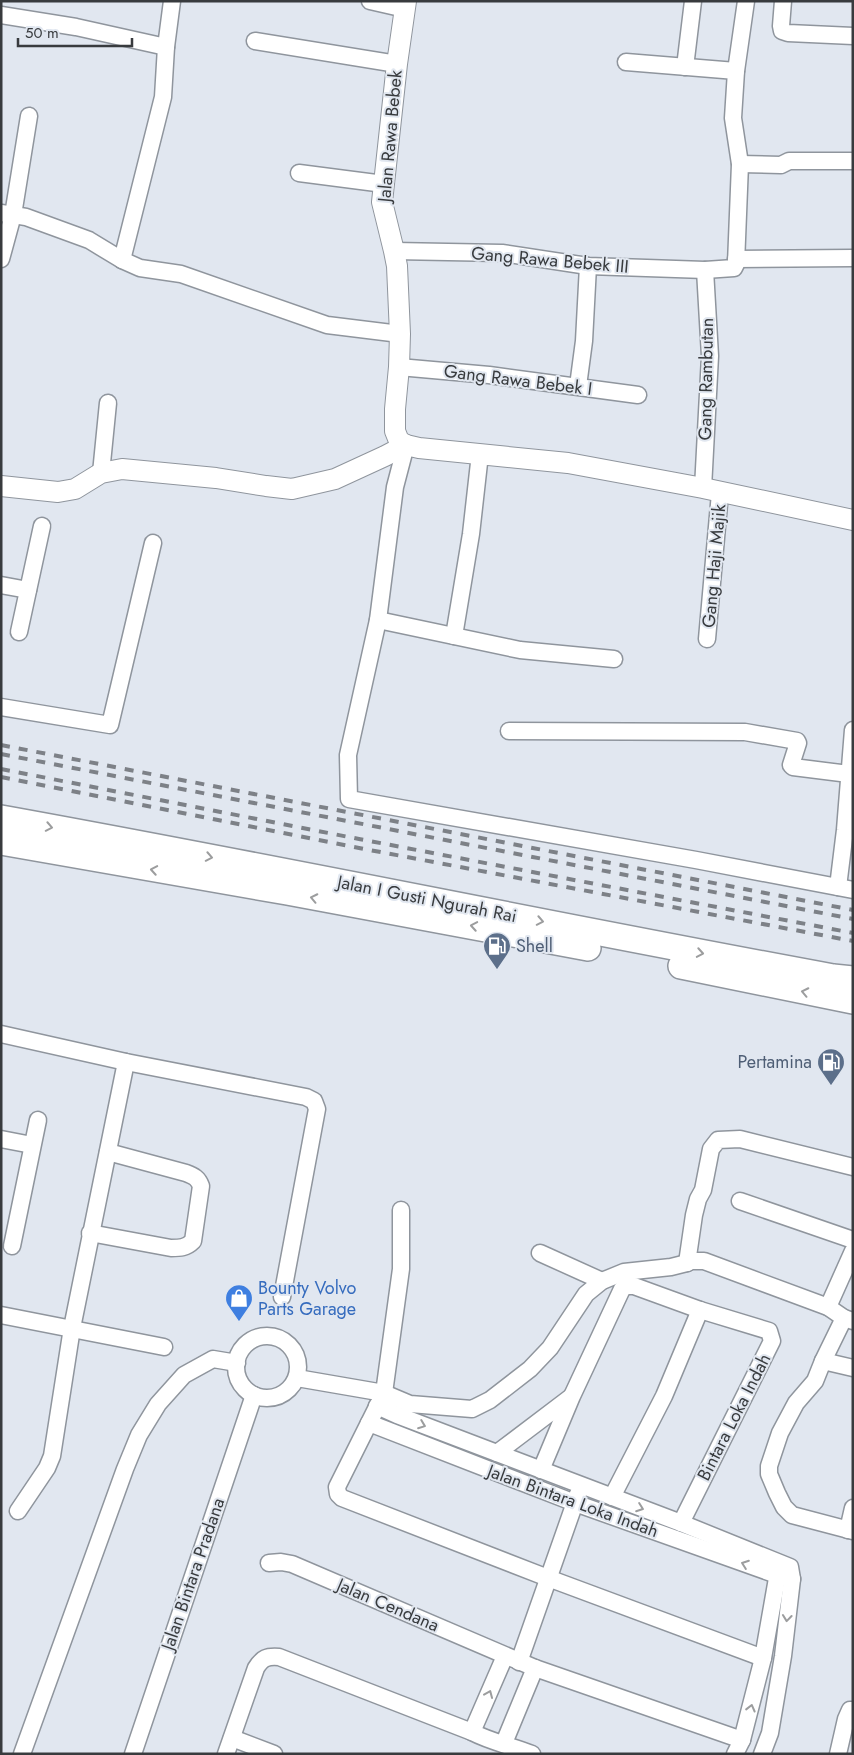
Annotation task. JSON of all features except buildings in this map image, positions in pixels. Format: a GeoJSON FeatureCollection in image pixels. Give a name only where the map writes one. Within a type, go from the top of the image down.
{"type":"FeatureCollection","features":[{"type":"Feature","properties":{"kind":"main road","name":"Jalan I Gusti Ngurah Rai"},"geometry":{"type":"LineString","coordinates":[[1,818],[288,882],[360,907],[500,931],[853,1001]]}},
{"type":"Feature","properties":{"kind":"main road","name":"Jalan I Gusti Ngurah Rai"},"geometry":{"type":"LineString","coordinates":[[1,842],[288,882],[853,979]]}},
{"type":"Feature","properties":{"kind":"street"},"geometry":{"type":"LineString","coordinates":[[122,260],[164,97],[166,47],[172,1]]}},
{"type":"Feature","properties":{"kind":"street"},"geometry":{"type":"LineString","coordinates":[[370,1],[406,5]]}},
{"type":"Feature","properties":{"kind":"street"},"geometry":{"type":"LineString","coordinates":[[685,66],[693,1]]}},
{"type":"Feature","properties":{"kind":"street"},"geometry":{"type":"LineString","coordinates":[[746,1],[736,71],[733,118],[740,164],[736,259],[853,258]]}},
{"type":"Feature","properties":{"kind":"street"},"geometry":{"type":"LineString","coordinates":[[783,1],[781,26],[782,30],[788,33],[853,36]]}},
{"type":"Feature","properties":{"kind":"street","name":"Jalan Rawa Bebek"},"geometry":{"type":"LineString","coordinates":[[406,5],[397,64],[382,202],[397,266],[400,334],[395,431],[399,441],[406,445]]}},
{"type":"Feature","properties":{"kind":"street"},"geometry":{"type":"LineString","coordinates":[[1,15],[85,29],[166,47]]}},
{"type":"Feature","properties":{"kind":"street"},"geometry":{"type":"LineString","coordinates":[[255,40],[397,64]]}},
{"type":"Feature","properties":{"kind":"street"},"geometry":{"type":"LineString","coordinates":[[626,62],[736,71]]}},
{"type":"Feature","properties":{"kind":"street"},"geometry":{"type":"LineString","coordinates":[[1,259],[7,214],[29,116]]}},
{"type":"Feature","properties":{"kind":"street"},"geometry":{"type":"LineString","coordinates":[[740,164],[781,165],[789,161],[853,161]]}},
{"type":"Feature","properties":{"kind":"street"},"geometry":{"type":"LineString","coordinates":[[299,174],[384,184]]}},
{"type":"Feature","properties":{"kind":"street"},"geometry":{"type":"LineString","coordinates":[[7,214],[26,217],[89,240],[122,260],[140,268],[182,274],[327,325],[400,334]]}},
{"type":"Feature","properties":{"kind":"street","name":"Gang Rawa Bebek III"},"geometry":{"type":"LineString","coordinates":[[394,251],[502,254],[588,266],[705,270],[732,269],[736,266],[736,259]]}},
{"type":"Feature","properties":{"kind":"street"},"geometry":{"type":"LineString","coordinates":[[578,386],[584,341],[588,266]]}},
{"type":"Feature","properties":{"kind":"street","name":"Gang Rambutan"},"geometry":{"type":"LineString","coordinates":[[705,270],[710,356],[712,490]]}},
{"type":"Feature","properties":{"kind":"street","name":"Gang Rawa Bebek I"},"geometry":{"type":"LineString","coordinates":[[399,367],[489,375],[638,395]]}},
{"type":"Feature","properties":{"kind":"street"},"geometry":{"type":"LineString","coordinates":[[101,473],[108,403]]}},
{"type":"Feature","properties":{"kind":"street"},"geometry":{"type":"LineString","coordinates":[[1,486],[58,492],[75,489],[101,473],[122,469],[216,478],[292,489],[335,479],[406,445],[418,448],[568,463],[712,490],[853,520]]}},
{"type":"Feature","properties":{"kind":"street"},"geometry":{"type":"LineString","coordinates":[[406,445],[395,487],[378,620],[348,755],[349,800],[845,889],[845,830],[853,730]]}},
{"type":"Feature","properties":{"kind":"street"},"geometry":{"type":"LineString","coordinates":[[454,636],[471,534],[480,454]]}},
{"type":"Feature","properties":{"kind":"street","name":"Gang Haji Majik"},"geometry":{"type":"LineString","coordinates":[[707,639],[712,490]]}},
{"type":"Feature","properties":{"kind":"street"},"geometry":{"type":"LineString","coordinates":[[19,632],[42,526]]}},
{"type":"Feature","properties":{"kind":"street"},"geometry":{"type":"LineString","coordinates":[[1,707],[110,725],[153,543]]}},
{"type":"Feature","properties":{"kind":"street"},"geometry":{"type":"LineString","coordinates":[[1,585],[28,590]]}},
{"type":"Feature","properties":{"kind":"street"},"geometry":{"type":"LineString","coordinates":[[378,620],[520,650],[614,660]]}},
{"type":"Feature","properties":{"kind":"street"},"geometry":{"type":"LineString","coordinates":[[509,731],[745,732],[797,741],[791,765],[793,767],[848,774]]}},
{"type":"Feature","properties":{"kind":"street"},"geometry":{"type":"LineString","coordinates":[[1,1034],[126,1062],[306,1097],[314,1101],[317,1109],[282,1297]]}},
{"type":"Feature","properties":{"kind":"street"},"geometry":{"type":"LineString","coordinates":[[18,1511],[47,1468],[52,1456],[72,1328],[126,1062]]}},
{"type":"Feature","properties":{"kind":"street"},"geometry":{"type":"LineString","coordinates":[[12,1246],[9,1218],[38,1120]]}},
{"type":"Feature","properties":{"kind":"street"},"geometry":{"type":"LineString","coordinates":[[1,1139],[32,1145]]}},
{"type":"Feature","properties":{"kind":"street"},"geometry":{"type":"LineString","coordinates":[[687,1263],[698,1199],[703,1190],[711,1149],[718,1140],[740,1140],[853,1167]]}},
{"type":"Feature","properties":{"kind":"street"},"geometry":{"type":"LineString","coordinates":[[90,1233],[171,1248],[182,1248],[193,1242],[201,1186],[199,1180],[186,1173],[108,1152]]}},
{"type":"Feature","properties":{"kind":"street"},"geometry":{"type":"LineString","coordinates":[[740,1200],[853,1240]]}},
{"type":"Feature","properties":{"kind":"street"},"geometry":{"type":"LineString","coordinates":[[401,1210],[401,1269],[380,1399],[337,1487],[338,1494],[342,1498],[548,1578],[763,1658]]}},
{"type":"Feature","properties":{"kind":"street"},"geometry":{"type":"LineString","coordinates":[[828,1307],[853,1251]]}},
{"type":"Feature","properties":{"kind":"street"},"geometry":{"type":"LineString","coordinates":[[540,1253],[602,1281]]}},
{"type":"Feature","properties":{"kind":"street"},"geometry":{"type":"LineString","coordinates":[[297,1378],[380,1399],[410,1404],[472,1409],[484,1403],[530,1369],[550,1348],[586,1294],[602,1281],[624,1272],[691,1261],[704,1261],[828,1307],[849,1319],[823,1361],[815,1381],[796,1403],[780,1433],[773,1451],[769,1474],[784,1507],[792,1515],[851,1530],[853,1508]]}},
{"type":"Feature","properties":{"kind":"street","name":"Bintara Loka Indah"},"geometry":{"type":"LineString","coordinates":[[541,1470],[572,1396],[622,1289],[626,1286],[634,1286],[700,1310],[769,1331],[772,1341],[681,1523]]}},
{"type":"Feature","properties":{"kind":"street"},"geometry":{"type":"LineString","coordinates":[[612,1497],[664,1396],[700,1310]]}},
{"type":"Feature","properties":{"kind":"street"},"geometry":{"type":"LineString","coordinates":[[1,1315],[164,1346]]}},
{"type":"Feature","properties":{"kind":"street"},"geometry":{"type":"LineString","coordinates":[[264,1336],[274,1337],[286,1343],[295,1353],[299,1365],[297,1378],[290,1389],[279,1396],[266,1398],[254,1395],[244,1387],[238,1376],[236,1363],[246,1345],[254,1339],[264,1336]]}},
{"type":"Feature","properties":{"kind":"street"},"geometry":{"type":"LineString","coordinates":[[22,1754],[139,1435],[158,1404],[184,1375],[213,1359],[236,1363]]}},
{"type":"Feature","properties":{"kind":"street"},"geometry":{"type":"LineString","coordinates":[[823,1361],[853,1368]]}},
{"type":"Feature","properties":{"kind":"street","name":"Jalan Bintara Pradana"},"geometry":{"type":"LineString","coordinates":[[133,1754],[254,1395]]}},
{"type":"Feature","properties":{"kind":"street"},"geometry":{"type":"LineString","coordinates":[[496,1453],[572,1396]]}},
{"type":"Feature","properties":{"kind":"street","name":"Jalan Bintara Loka Indah"},"geometry":{"type":"LineString","coordinates":[[380,1399],[397,1415],[681,1523],[783,1572]]}},
{"type":"Feature","properties":{"kind":"street","name":"Jalan Bintara Loka Indah"},"geometry":{"type":"LineString","coordinates":[[369,1423],[575,1503],[783,1572]]}},
{"type":"Feature","properties":{"kind":"street"},"geometry":{"type":"LineString","coordinates":[[480,1742],[512,1659],[548,1578],[582,1485]]}},
{"type":"Feature","properties":{"kind":"street","name":"Jalan Cendana"},"geometry":{"type":"LineString","coordinates":[[269,1563],[281,1562],[292,1564],[512,1659],[739,1747]]}},
{"type":"Feature","properties":{"kind":"street"},"geometry":{"type":"LineString","coordinates":[[739,1747],[763,1658],[783,1572]]}},
{"type":"Feature","properties":{"kind":"street"},"geometry":{"type":"LineString","coordinates":[[762,1754],[770,1733],[783,1656],[783,1572]]}},
{"type":"Feature","properties":{"kind":"street"},"geometry":{"type":"LineString","coordinates":[[226,1754],[256,1668],[261,1660],[270,1656],[279,1657],[480,1742],[504,1743],[532,1754]]}},
{"type":"Feature","properties":{"kind":"street"},"geometry":{"type":"LineString","coordinates":[[504,1743],[535,1668]]}},
{"type":"Feature","properties":{"kind":"street"},"geometry":{"type":"LineString","coordinates":[[838,1754],[846,1718],[850,1710],[853,1710]]}},
{"type":"Feature","properties":{"kind":"street"},"geometry":{"type":"LineString","coordinates":[[232,1738],[274,1754]]}},
{"type":"Feature","properties":{"kind":"railway"},"geometry":{"type":"LineString","coordinates":[[1,745],[853,910]]}},
{"type":"Feature","properties":{"kind":"railway"},"geometry":{"type":"LineString","coordinates":[[1,754],[853,919]]}},
{"type":"Feature","properties":{"kind":"railway"},"geometry":{"type":"LineString","coordinates":[[1,769],[853,933]]}},
{"type":"Feature","properties":{"kind":"railway"},"geometry":{"type":"LineString","coordinates":[[1,777],[359,848],[853,941]]}},
{"type":"Feature","properties":{"kind":"place","name":"Shell"},"geometry":{"type":"Point","coordinates":[497,970]}},
{"type":"Feature","properties":{"kind":"place","name":"Pertamina"},"geometry":{"type":"Point","coordinates":[831,1086]}},
{"type":"Feature","properties":{"kind":"place","name":"Bounty Volvo Parts Garage"},"geometry":{"type":"Point","coordinates":[239,1322]}}]}
